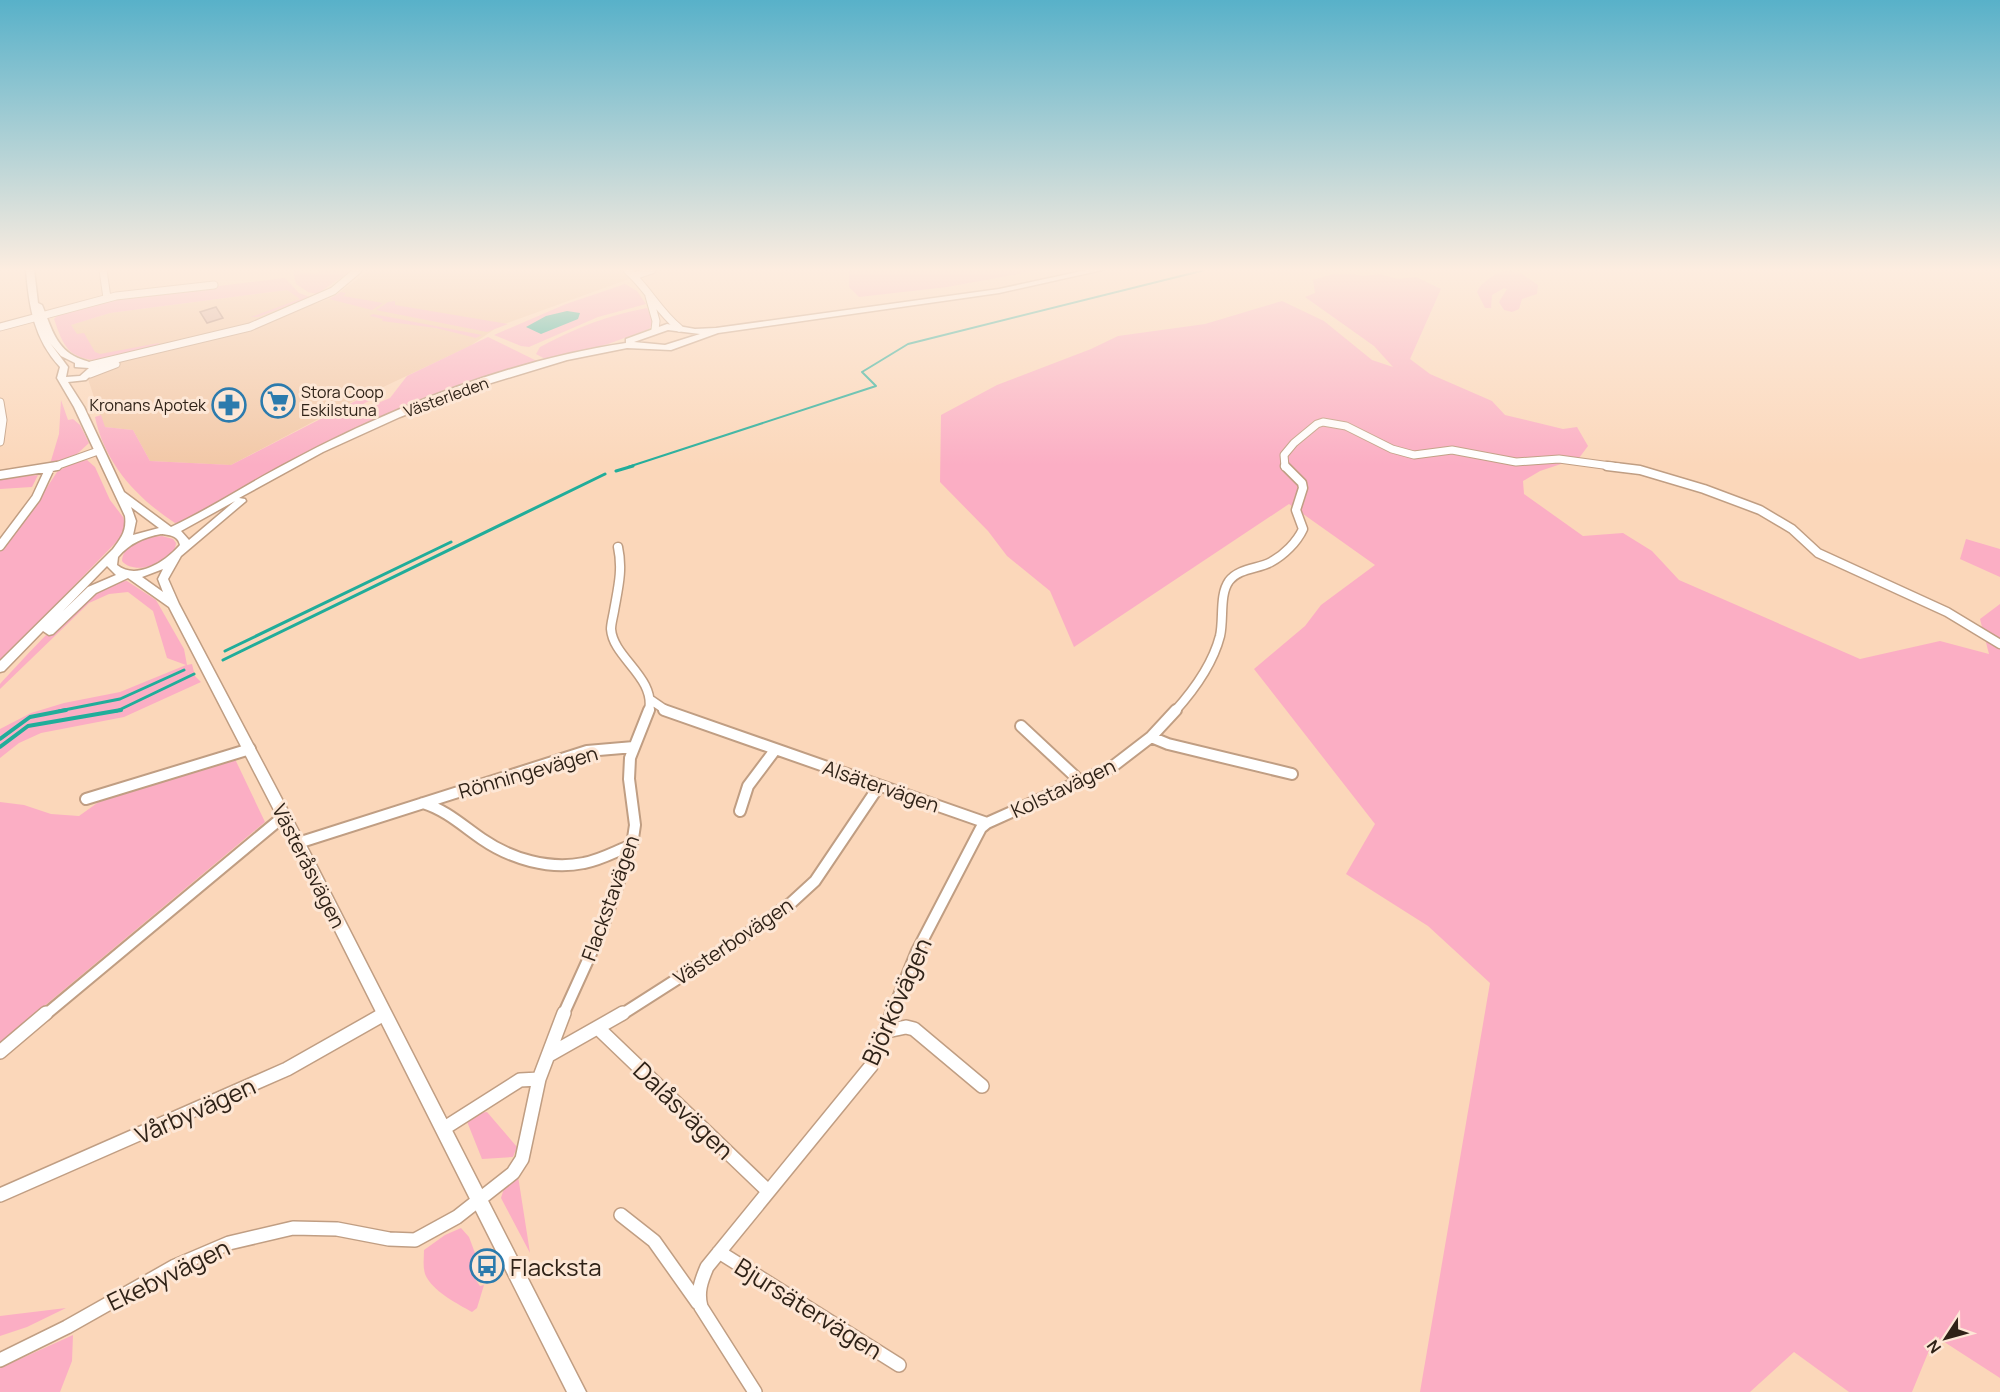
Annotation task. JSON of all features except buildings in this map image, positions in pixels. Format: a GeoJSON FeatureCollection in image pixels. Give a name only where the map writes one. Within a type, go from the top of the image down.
{"type":"FeatureCollection","features":[{"type":"Feature","properties":{"kind":"street"},"geometry":{"type":"LineString","coordinates":[[40,335],[52,356],[64,367],[64,376],[98,451],[122,494],[132,524],[130,534],[112,556],[112,566],[115,570],[129,574]]}},
{"type":"Feature","properties":{"kind":"street"},"geometry":{"type":"LineString","coordinates":[[48,335],[56,349],[87,370]]}},
{"type":"Feature","properties":{"kind":"street"},"geometry":{"type":"LineString","coordinates":[[64,376],[209,335]]}},
{"type":"Feature","properties":{"kind":"street","name":"Västerleden"},"geometry":{"type":"LineString","coordinates":[[119,549],[141,535],[170,531],[208,514],[291,466],[351,436],[433,401],[517,372],[608,348],[644,335]]}},
{"type":"Feature","properties":{"kind":"street"},"geometry":{"type":"LineString","coordinates":[[649,335],[645,340],[649,345]]}},
{"type":"Feature","properties":{"kind":"street"},"geometry":{"type":"LineString","coordinates":[[684,342],[686,335]]}},
{"type":"Feature","properties":{"kind":"street"},"geometry":{"type":"LineString","coordinates":[[684,342],[704,335]]}},
{"type":"Feature","properties":{"kind":"street","name":"Västerleden"},"geometry":{"type":"LineString","coordinates":[[608,348],[636,344],[667,348],[684,342]]}},
{"type":"Feature","properties":{"kind":"street"},"geometry":{"type":"LineString","coordinates":[[64,376],[87,370]]}},
{"type":"Feature","properties":{"kind":"street"},"geometry":{"type":"LineString","coordinates":[[79,407],[79,386],[87,370]]}},
{"type":"Feature","properties":{"kind":"street"},"geometry":{"type":"LineString","coordinates":[[0,402],[3,420],[0,442]]}},
{"type":"Feature","properties":{"kind":"street","name":"Kolstavägen"},"geometry":{"type":"LineString","coordinates":[[987,823],[1118,764],[1151,737],[1186,699],[1212,657],[1220,636],[1224,596],[1229,581],[1241,572],[1277,558],[1296,543],[1301,535],[1303,529],[1296,510],[1303,488],[1302,483],[1285,467],[1284,459],[1286,451],[1294,443],[1317,424],[1323,422],[1346,426],[1392,449],[1414,455],[1452,450],[1516,462],[1559,459],[1640,470],[1704,489],[1760,510],[1792,529],[1818,553],[1947,612],[2000,644]]}},
{"type":"Feature","properties":{"kind":"street"},"geometry":{"type":"LineString","coordinates":[[0,475],[50,468],[98,451]]}},
{"type":"Feature","properties":{"kind":"street","name":"Västerleden"},"geometry":{"type":"LineString","coordinates":[[177,556],[233,506],[291,466]]}},
{"type":"Feature","properties":{"kind":"street"},"geometry":{"type":"LineString","coordinates":[[0,546],[36,498],[50,468]]}},
{"type":"Feature","properties":{"kind":"street"},"geometry":{"type":"LineString","coordinates":[[0,676],[92,590],[129,574],[155,570],[177,556],[184,545],[184,540],[122,494]]}},
{"type":"Feature","properties":{"kind":"street"},"geometry":{"type":"LineString","coordinates":[[618,548],[622,567],[611,630],[616,643],[642,680],[651,700]]}},
{"type":"Feature","properties":{"kind":"street"},"geometry":{"type":"LineString","coordinates":[[0,668],[119,549]]}},
{"type":"Feature","properties":{"kind":"street","name":"Västeråsvägen"},"geometry":{"type":"LineString","coordinates":[[177,556],[163,579],[173,604],[250,749],[577,1392]]}},
{"type":"Feature","properties":{"kind":"street","name":"Västeråsvägen"},"geometry":{"type":"LineString","coordinates":[[129,574],[173,604]]}},
{"type":"Feature","properties":{"kind":"street","name":"Flackstavägen"},"geometry":{"type":"LineString","coordinates":[[478,1198],[513,1173],[522,1159],[539,1079],[562,1018],[602,929],[632,845],[635,811],[629,767],[634,747],[648,715],[651,700]]}},
{"type":"Feature","properties":{"kind":"street","name":"Alsätervägen"},"geometry":{"type":"LineString","coordinates":[[651,700],[664,710],[987,823]]}},
{"type":"Feature","properties":{"kind":"street"},"geometry":{"type":"LineString","coordinates":[[1021,726],[1080,781]]}},
{"type":"Feature","properties":{"kind":"street"},"geometry":{"type":"LineString","coordinates":[[1151,737],[1168,744],[1292,774]]}},
{"type":"Feature","properties":{"kind":"street","name":"Rönningevägen"},"geometry":{"type":"LineString","coordinates":[[298,843],[537,769],[587,751],[634,747]]}},
{"type":"Feature","properties":{"kind":"street"},"geometry":{"type":"LineString","coordinates":[[86,799],[250,749]]}},
{"type":"Feature","properties":{"kind":"street"},"geometry":{"type":"LineString","coordinates":[[740,811],[744,792],[775,750]]}},
{"type":"Feature","properties":{"kind":"street","name":"Västerbovägen"},"geometry":{"type":"LineString","coordinates":[[549,1055],[599,1029],[791,903],[815,881],[879,786]]}},
{"type":"Feature","properties":{"kind":"street","name":"Rönningevägen"},"geometry":{"type":"LineString","coordinates":[[423,803],[442,809],[500,850],[523,859],[574,864],[597,859],[632,845]]}},
{"type":"Feature","properties":{"kind":"street"},"geometry":{"type":"LineString","coordinates":[[0,1052],[284,816]]}},
{"type":"Feature","properties":{"kind":"street","name":"Björkövägen"},"geometry":{"type":"LineString","coordinates":[[701,1307],[698,1297],[699,1284],[719,1252],[871,1066],[917,951],[981,828],[987,823]]}},
{"type":"Feature","properties":{"kind":"street","name":"Vårbyvägen"},"geometry":{"type":"LineString","coordinates":[[0,1195],[264,1079],[384,1014]]}},
{"type":"Feature","properties":{"kind":"street"},"geometry":{"type":"LineString","coordinates":[[887,1030],[906,1027],[914,1029],[982,1086]]}},
{"type":"Feature","properties":{"kind":"street","name":"Dalåsvägen"},"geometry":{"type":"LineString","coordinates":[[599,1029],[768,1191]]}},
{"type":"Feature","properties":{"kind":"street"},"geometry":{"type":"LineString","coordinates":[[443,1129],[520,1080],[539,1079]]}},
{"type":"Feature","properties":{"kind":"street","name":"Ekebyvägen"},"geometry":{"type":"LineString","coordinates":[[0,1360],[67,1327],[175,1266],[229,1243],[293,1228],[336,1229],[389,1239],[415,1240],[457,1217],[478,1198]]}},
{"type":"Feature","properties":{"kind":"street"},"geometry":{"type":"LineString","coordinates":[[621,1215],[654,1241],[701,1307],[755,1392]]}},
{"type":"Feature","properties":{"kind":"street","name":"Bjursätervägen"},"geometry":{"type":"LineString","coordinates":[[719,1252],[899,1365]]}},
{"type":"Feature","properties":{"kind":"shaded area"},"geometry":{"type":"Polygon","coordinates":[[[61,335],[85,335],[95,352],[100,354],[159,343],[158,346],[114,358],[91,360],[71,352],[61,335]]]}},
{"type":"Feature","properties":{"kind":"shaded area"},"geometry":{"type":"Polygon","coordinates":[[[73,335],[486,335],[470,346],[343,406],[231,465],[150,461],[133,430],[104,427],[73,335]]]}},
{"type":"Feature","properties":{"kind":"shaded area"},"geometry":{"type":"Polygon","coordinates":[[[464,335],[482,335],[476,338],[464,335]]]}},
{"type":"Feature","properties":{"kind":"shaded area"},"geometry":{"type":"Polygon","coordinates":[[[494,335],[557,335],[529,347],[494,335]]]}},
{"type":"Feature","properties":{"kind":"shaded area"},"geometry":{"type":"Polygon","coordinates":[[[564,335],[633,335],[547,360],[536,354],[540,347],[564,335]]]}},
{"type":"Feature","properties":{"kind":"shaded area"},"geometry":{"type":"Polygon","coordinates":[[[1341,335],[1372,360],[1393,367],[1374,346],[1358,335],[1421,335],[1410,359],[1430,374],[1492,401],[1505,415],[1563,429],[1577,427],[1588,446],[1579,458],[1540,471],[1523,481],[1524,494],[1583,536],[1623,533],[1652,551],[1679,580],[1860,659],[1940,641],[1989,654],[1980,619],[2000,604],[2000,1378],[1935,1336],[1912,1392],[1849,1392],[1794,1352],[1750,1392],[1420,1392],[1490,983],[1428,926],[1346,874],[1375,824],[1254,669],[1305,626],[1321,605],[1375,565],[1289,504],[1074,647],[1050,591],[1007,556],[988,531],[940,482],[941,415],[997,385],[1091,349],[1118,336],[1341,335]]]}},
{"type":"Feature","properties":{"kind":"shaded area"},"geometry":{"type":"Polygon","coordinates":[[[488,337],[539,362],[328,443],[251,483],[191,521],[175,523],[136,491],[106,450],[95,417],[101,415],[105,427],[133,430],[150,461],[231,465],[369,394],[373,395],[373,399],[355,408],[356,412],[390,398],[407,376],[488,337]]]}},
{"type":"Feature","properties":{"kind":"shaded area"},"geometry":{"type":"Polygon","coordinates":[[[61,400],[68,420],[73,419],[80,425],[89,443],[77,454],[50,464],[59,434],[61,400]]]}},
{"type":"Feature","properties":{"kind":"shaded area"},"geometry":{"type":"Polygon","coordinates":[[[87,460],[95,467],[110,500],[123,517],[125,533],[0,662],[0,552],[27,518],[57,472],[72,463],[87,460]]]}},
{"type":"Feature","properties":{"kind":"shaded area"},"geometry":{"type":"Polygon","coordinates":[[[38,475],[32,487],[0,489],[0,479],[38,475]]]}},
{"type":"Feature","properties":{"kind":"shaded area"},"geometry":{"type":"Polygon","coordinates":[[[162,536],[173,539],[176,543],[174,550],[162,561],[136,568],[122,561],[123,555],[131,545],[162,536]]]}},
{"type":"Feature","properties":{"kind":"shaded area"},"geometry":{"type":"Polygon","coordinates":[[[1966,539],[2000,549],[2000,577],[1960,559],[1966,539]]]}},
{"type":"Feature","properties":{"kind":"shaded area"},"geometry":{"type":"Polygon","coordinates":[[[127,581],[156,600],[184,649],[187,665],[192,664],[195,676],[201,682],[124,717],[41,733],[19,743],[0,758],[0,729],[31,713],[64,703],[120,692],[186,665],[167,658],[153,611],[128,592],[109,594],[89,603],[0,689],[0,684],[59,622],[95,594],[112,585],[127,581]]]}},
{"type":"Feature","properties":{"kind":"shaded area"},"geometry":{"type":"Polygon","coordinates":[[[235,759],[265,822],[0,1043],[0,802],[24,805],[51,814],[79,816],[107,796],[235,759]]]}},
{"type":"Feature","properties":{"kind":"shaded area"},"geometry":{"type":"Polygon","coordinates":[[[487,1112],[517,1147],[513,1157],[482,1159],[466,1119],[469,1114],[487,1112]]]}},
{"type":"Feature","properties":{"kind":"shaded area"},"geometry":{"type":"Polygon","coordinates":[[[518,1176],[530,1253],[501,1198],[504,1188],[518,1176]]]}},
{"type":"Feature","properties":{"kind":"shaded area"},"geometry":{"type":"Polygon","coordinates":[[[461,1228],[469,1237],[481,1269],[473,1276],[480,1286],[484,1285],[477,1308],[472,1312],[436,1289],[425,1275],[424,1268],[424,1250],[445,1235],[461,1228]]]}},
{"type":"Feature","properties":{"kind":"shaded area"},"geometry":{"type":"Polygon","coordinates":[[[66,1308],[27,1327],[0,1336],[0,1316],[66,1308]]]}},
{"type":"Feature","properties":{"kind":"shaded area"},"geometry":{"type":"Polygon","coordinates":[[[73,1335],[72,1361],[60,1392],[0,1392],[0,1368],[73,1335]]]}},
{"type":"Feature","properties":{"kind":"waterway"},"geometry":{"type":"LineString","coordinates":[[628,467],[876,386],[862,372],[908,344],[944,335]]}},
{"type":"Feature","properties":{"kind":"waterway"},"geometry":{"type":"LineString","coordinates":[[616,471],[633,466]]}},
{"type":"Feature","properties":{"kind":"waterway"},"geometry":{"type":"LineString","coordinates":[[223,660],[605,474]]}},
{"type":"Feature","properties":{"kind":"waterway"},"geometry":{"type":"LineString","coordinates":[[225,651],[451,542]]}},
{"type":"Feature","properties":{"kind":"waterway"},"geometry":{"type":"LineString","coordinates":[[59,711],[120,699],[184,670]]}},
{"type":"Feature","properties":{"kind":"waterway"},"geometry":{"type":"LineString","coordinates":[[118,711],[194,674]]}},
{"type":"Feature","properties":{"kind":"waterway"},"geometry":{"type":"LineString","coordinates":[[0,739],[30,717],[66,710]]}},
{"type":"Feature","properties":{"kind":"waterway"},"geometry":{"type":"LineString","coordinates":[[0,747],[28,726],[118,711]]}},
{"type":"Feature","properties":{"kind":"place","name":"Stora Coop Eskilstuna"},"geometry":{"type":"Point","coordinates":[278,401]}},
{"type":"Feature","properties":{"kind":"place","name":"Kronans Apotek"},"geometry":{"type":"Point","coordinates":[229,405]}},
{"type":"Feature","properties":{"kind":"place","name":"Flacksta"},"geometry":{"type":"Point","coordinates":[487,1266]}}]}
